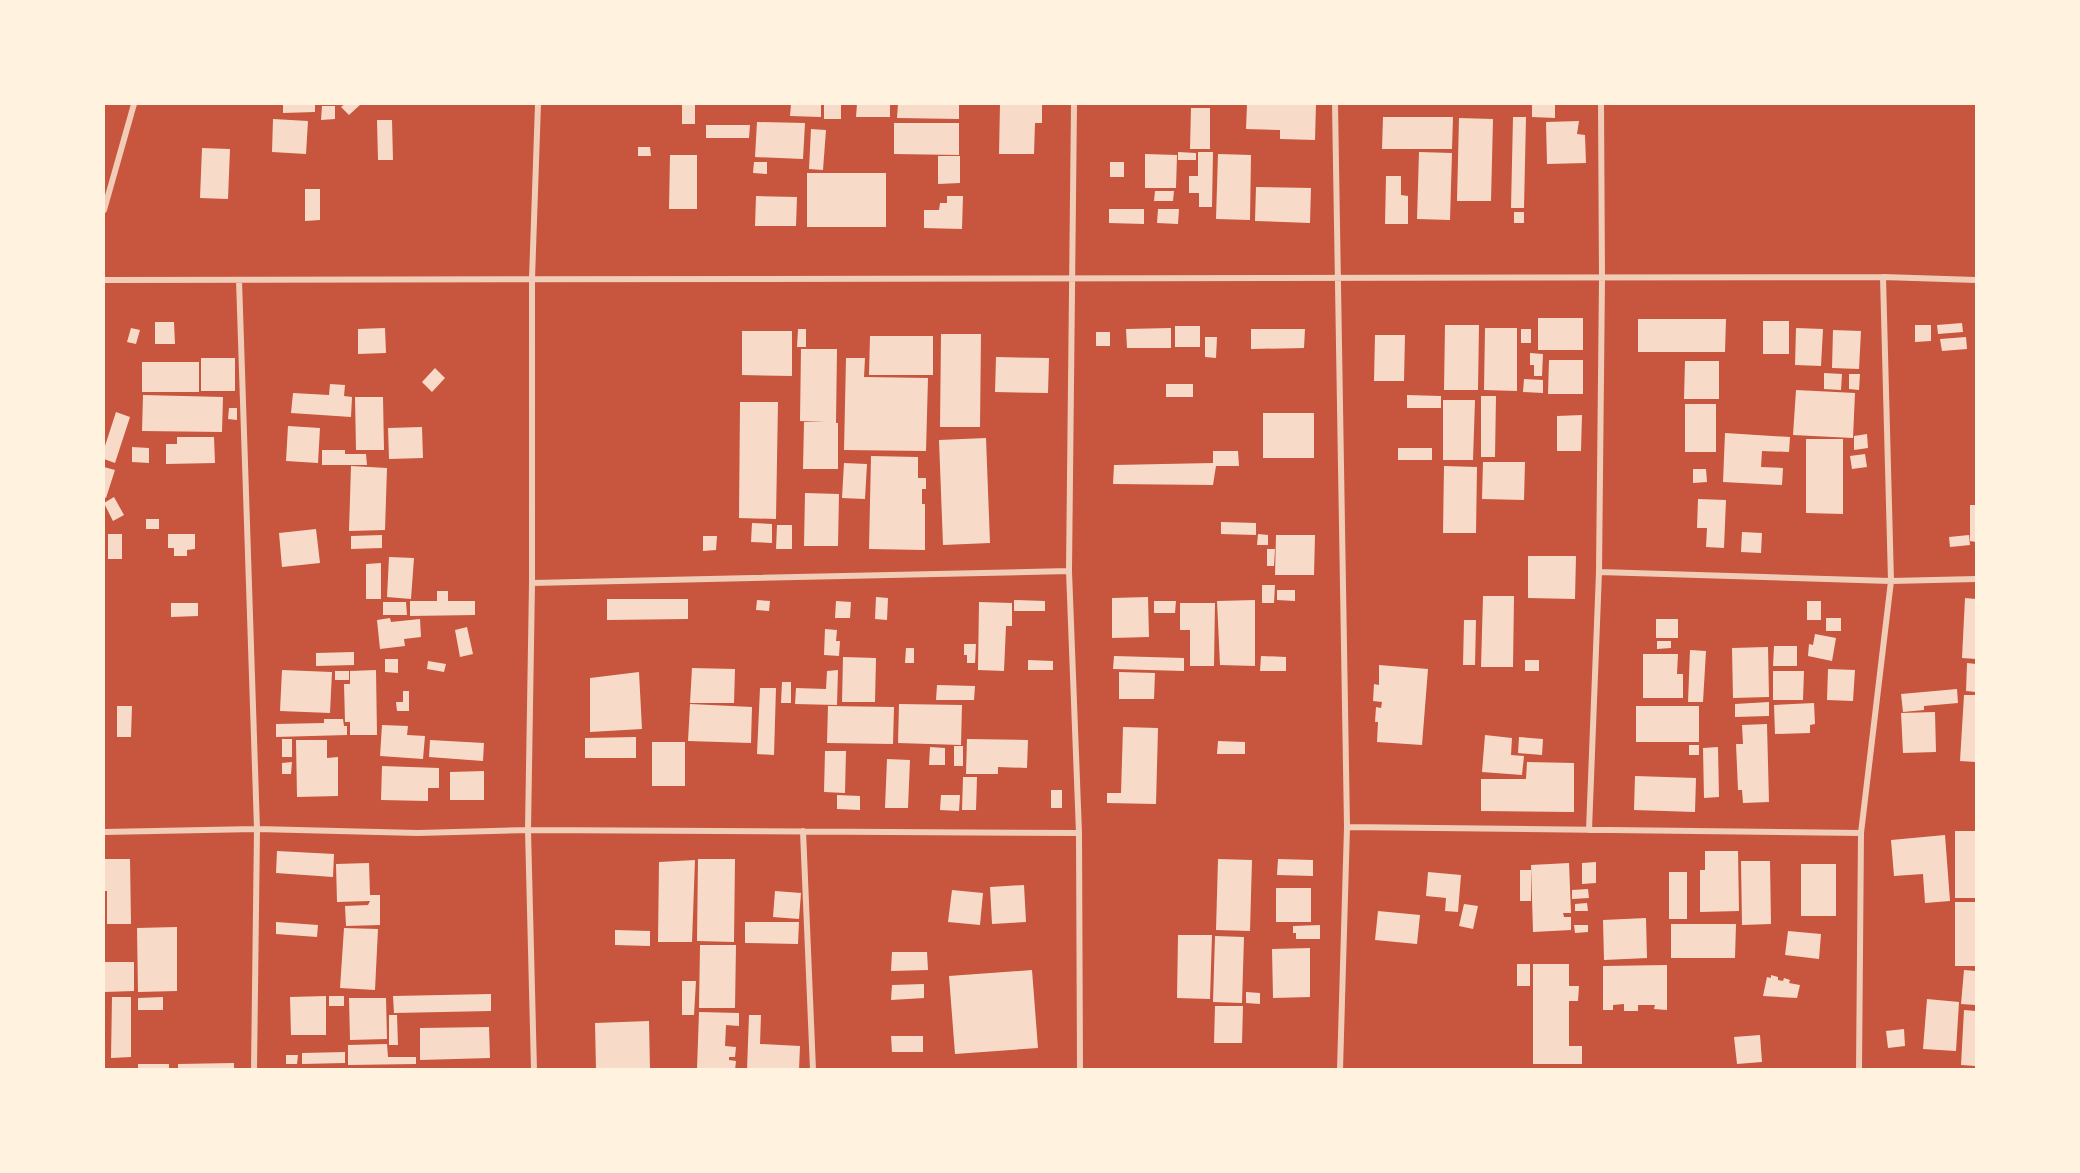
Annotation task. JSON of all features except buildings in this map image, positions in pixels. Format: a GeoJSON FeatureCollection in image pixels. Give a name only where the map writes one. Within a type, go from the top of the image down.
{"type":"FeatureCollection","features":[{"type":"Feature","properties":{"kind":"street"},"geometry":{"type":"LineString","coordinates":[[104,210],[134,104]]}},
{"type":"Feature","properties":{"kind":"street"},"geometry":{"type":"LineString","coordinates":[[534,1070],[528,830],[532,583],[532,279],[538,104]]}},
{"type":"Feature","properties":{"kind":"street"},"geometry":{"type":"LineString","coordinates":[[1074,104],[1069,571],[1079,833],[1080,1070]]}},
{"type":"Feature","properties":{"kind":"street"},"geometry":{"type":"LineString","coordinates":[[1335,104],[1347,827],[1340,1070]]}},
{"type":"Feature","properties":{"kind":"street"},"geometry":{"type":"LineString","coordinates":[[1589,830],[1599,572],[1601,104]]}},
{"type":"Feature","properties":{"kind":"street"},"geometry":{"type":"LineString","coordinates":[[1859,1070],[1862,833],[1891,580],[1883,277]]}},
{"type":"Feature","properties":{"kind":"street"},"geometry":{"type":"LineString","coordinates":[[104,280],[1883,277],[1977,280]]}},
{"type":"Feature","properties":{"kind":"street"},"geometry":{"type":"LineString","coordinates":[[239,280],[257,829],[254,1070]]}},
{"type":"Feature","properties":{"kind":"street"},"geometry":{"type":"LineString","coordinates":[[532,583],[1069,571]]}},
{"type":"Feature","properties":{"kind":"street"},"geometry":{"type":"LineString","coordinates":[[1599,572],[1891,580],[1977,579]]}},
{"type":"Feature","properties":{"kind":"street"},"geometry":{"type":"LineString","coordinates":[[1347,827],[1862,833]]}},
{"type":"Feature","properties":{"kind":"street"},"geometry":{"type":"LineString","coordinates":[[104,832],[257,829],[418,833],[528,830],[1079,833]]}},
{"type":"Feature","properties":{"kind":"street"},"geometry":{"type":"LineString","coordinates":[[803,831],[813,1070]]}}]}
